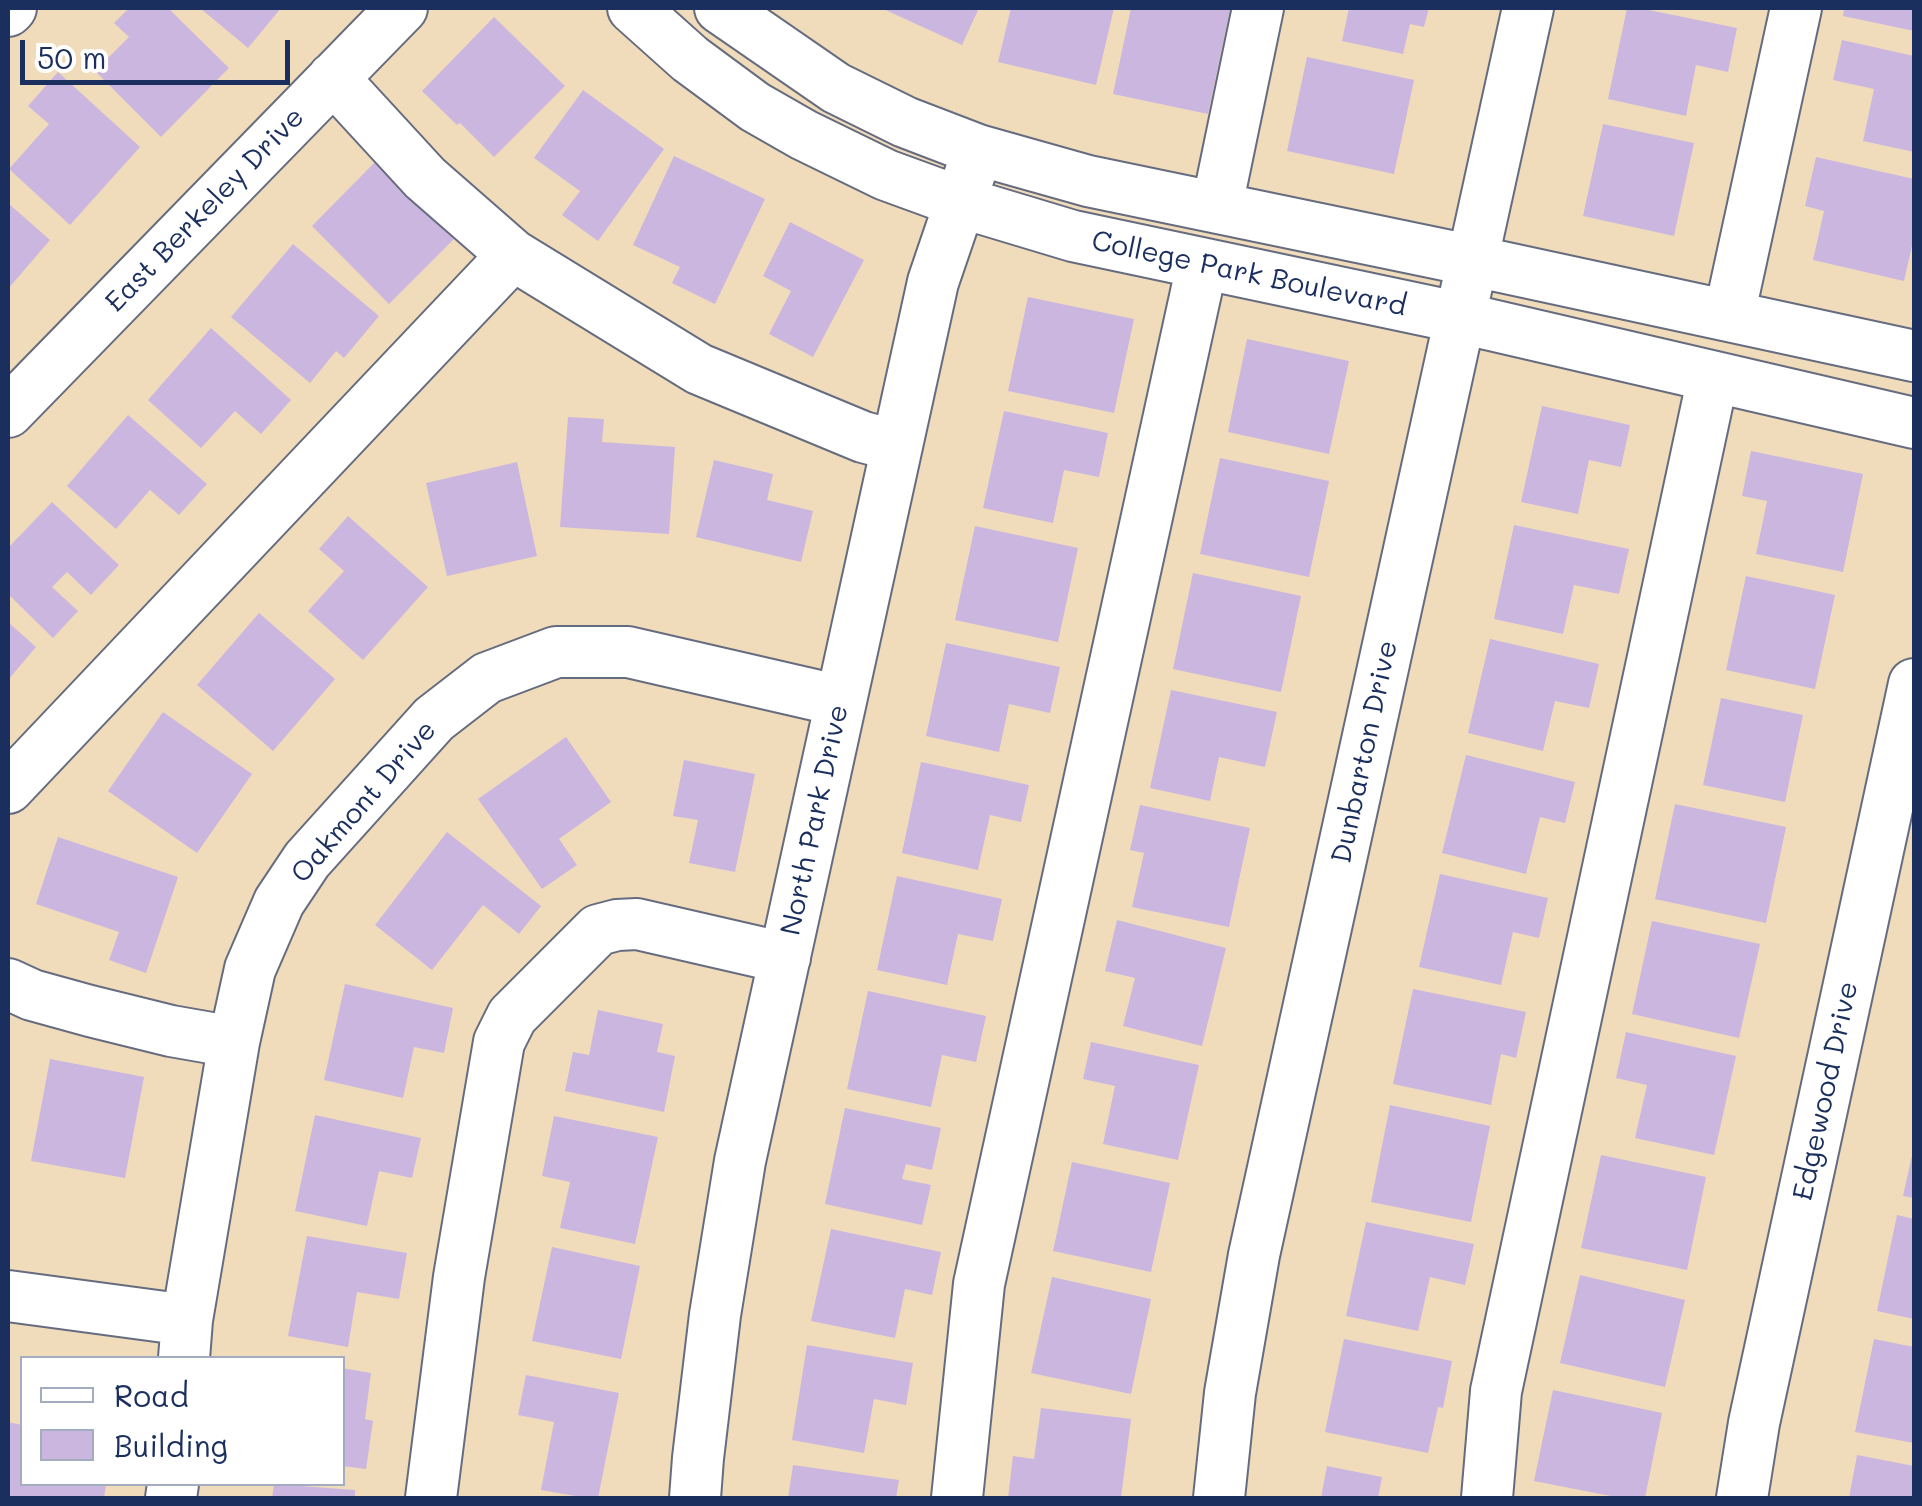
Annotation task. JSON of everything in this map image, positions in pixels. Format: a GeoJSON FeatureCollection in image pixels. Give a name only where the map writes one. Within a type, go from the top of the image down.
{"type":"FeatureCollection","features":[{"type":"Feature","properties":{"kind":"street","name":"East Berkeley Drive"},"geometry":{"type":"LineString","coordinates":[[8,412],[402,8]]}},
{"type":"Feature","properties":{"kind":"street","name":"College Park Boulevard"},"geometry":{"type":"LineString","coordinates":[[633,8],[690,59],[771,116],[886,176],[960,202],[1073,236],[1462,318],[1914,424]]}},
{"type":"Feature","properties":{"kind":"street"},"geometry":{"type":"LineString","coordinates":[[720,8],[836,88],[905,122],[978,150],[1088,180],[1914,356]]}},
{"type":"Feature","properties":{"kind":"street"},"geometry":{"type":"LineString","coordinates":[[1216,206],[1258,8]]}},
{"type":"Feature","properties":{"kind":"street","name":"Dunbarton Drive"},"geometry":{"type":"LineString","coordinates":[[1219,1498],[1230,1393],[1254,1255],[1528,8]]}},
{"type":"Feature","properties":{"kind":"street"},"geometry":{"type":"LineString","coordinates":[[1728,316],[1796,8]]}},
{"type":"Feature","properties":{"kind":"street"},"geometry":{"type":"LineString","coordinates":[[333,78],[425,178],[513,254],[699,369],[863,437],[897,446]]}},
{"type":"Feature","properties":{"kind":"street","name":"North Park Drive"},"geometry":{"type":"LineString","coordinates":[[695,1498],[716,1315],[740,1161],[933,282],[978,150]]}},
{"type":"Feature","properties":{"kind":"street"},"geometry":{"type":"LineString","coordinates":[[8,788],[513,254]]}},
{"type":"Feature","properties":{"kind":"street"},"geometry":{"type":"LineString","coordinates":[[957,1498],[979,1284],[1202,265]]}},
{"type":"Feature","properties":{"kind":"street"},"geometry":{"type":"LineString","coordinates":[[1487,1498],[1496,1392],[1713,376]]}},
{"type":"Feature","properties":{"kind":"street","name":"Oakmont Drive"},"geometry":{"type":"LineString","coordinates":[[186,1339],[234,1042],[250,969],[279,902],[307,860],[434,719],[487,678],[556,652],[628,652],[840,701]]}},
{"type":"Feature","properties":{"kind":"street","name":"Edgewood Drive"},"geometry":{"type":"LineString","coordinates":[[1742,1498],[1754,1423],[1914,684]]}},
{"type":"Feature","properties":{"kind":"street"},"geometry":{"type":"LineString","coordinates":[[431,1498],[459,1278],[500,1042],[512,1016],[598,930],[617,925],[637,924],[784,958]]}},
{"type":"Feature","properties":{"kind":"street"},"geometry":{"type":"LineString","coordinates":[[8,984],[32,996],[90,1012],[234,1042]]}},
{"type":"Feature","properties":{"kind":"street"},"geometry":{"type":"LineString","coordinates":[[8,1296],[186,1339]]}},
{"type":"Feature","properties":{"kind":"building"},"geometry":{"type":"Polygon","coordinates":[[[129,8],[168,8],[229,68],[161,137],[95,71],[129,37],[114,23],[129,8]]]}},
{"type":"Feature","properties":{"kind":"building"},"geometry":{"type":"Polygon","coordinates":[[[200,8],[281,8],[248,48],[200,8]]]}},
{"type":"Feature","properties":{"kind":"building"},"geometry":{"type":"Polygon","coordinates":[[[881,8],[979,8],[962,45],[881,8]]]}},
{"type":"Feature","properties":{"kind":"building"},"geometry":{"type":"Polygon","coordinates":[[[1011,8],[1114,8],[1096,85],[998,62],[1011,8]]]}},
{"type":"Feature","properties":{"kind":"building"},"geometry":{"type":"Polygon","coordinates":[[[1131,8],[1230,9],[1208,114],[1113,94],[1131,8]]]}},
{"type":"Feature","properties":{"kind":"building"},"geometry":{"type":"Polygon","coordinates":[[[1349,8],[1429,8],[1424,27],[1410,24],[1403,54],[1342,41],[1349,8]]]}},
{"type":"Feature","properties":{"kind":"building"},"geometry":{"type":"Polygon","coordinates":[[[1627,8],[1737,28],[1728,72],[1696,65],[1686,116],[1608,99],[1627,8]]]}},
{"type":"Feature","properties":{"kind":"building"},"geometry":{"type":"Polygon","coordinates":[[[1844,8],[1914,8],[1914,31],[1843,16],[1844,8]]]}},
{"type":"Feature","properties":{"kind":"building"},"geometry":{"type":"Polygon","coordinates":[[[494,17],[565,86],[494,157],[422,91],[494,17]]]}},
{"type":"Feature","properties":{"kind":"building"},"geometry":{"type":"Polygon","coordinates":[[[1842,40],[1914,56],[1914,152],[1863,141],[1874,89],[1833,80],[1842,40]]]}},
{"type":"Feature","properties":{"kind":"building"},"geometry":{"type":"Polygon","coordinates":[[[1307,57],[1414,80],[1394,174],[1287,151],[1307,57]]]}},
{"type":"Feature","properties":{"kind":"building"},"geometry":{"type":"Polygon","coordinates":[[[58,72],[140,147],[70,225],[9,169],[49,124],[28,106],[58,72]]]}},
{"type":"Feature","properties":{"kind":"building"},"geometry":{"type":"Polygon","coordinates":[[[583,90],[664,149],[598,241],[562,215],[580,191],[534,158],[583,90]]]}},
{"type":"Feature","properties":{"kind":"building"},"geometry":{"type":"Polygon","coordinates":[[[1603,124],[1694,143],[1674,236],[1583,216],[1603,124]]]}},
{"type":"Feature","properties":{"kind":"building"},"geometry":{"type":"Polygon","coordinates":[[[674,156],[765,199],[715,304],[672,283],[680,267],[633,245],[674,156]]]}},
{"type":"Feature","properties":{"kind":"building"},"geometry":{"type":"Polygon","coordinates":[[[1816,157],[1914,179],[1914,237],[1904,281],[1813,260],[1824,211],[1805,206],[1816,157]]]}},
{"type":"Feature","properties":{"kind":"building"},"geometry":{"type":"Polygon","coordinates":[[[378,159],[456,237],[389,304],[312,226],[378,159]]]}},
{"type":"Feature","properties":{"kind":"building"},"geometry":{"type":"Polygon","coordinates":[[[8,203],[50,240],[8,289],[8,203]]]}},
{"type":"Feature","properties":{"kind":"building"},"geometry":{"type":"Polygon","coordinates":[[[790,222],[864,260],[813,357],[769,334],[791,291],[763,276],[790,222]]]}},
{"type":"Feature","properties":{"kind":"building"},"geometry":{"type":"Polygon","coordinates":[[[293,244],[379,316],[344,358],[336,351],[310,383],[231,317],[293,244]]]}},
{"type":"Feature","properties":{"kind":"building"},"geometry":{"type":"Polygon","coordinates":[[[1028,297],[1134,319],[1114,413],[1008,391],[1028,297]]]}},
{"type":"Feature","properties":{"kind":"building"},"geometry":{"type":"Polygon","coordinates":[[[211,328],[291,400],[261,434],[235,411],[201,448],[148,400],[211,328]]]}},
{"type":"Feature","properties":{"kind":"building"},"geometry":{"type":"Polygon","coordinates":[[[1247,339],[1349,361],[1329,454],[1228,432],[1247,339]]]}},
{"type":"Feature","properties":{"kind":"building"},"geometry":{"type":"Polygon","coordinates":[[[1542,406],[1630,425],[1621,467],[1589,460],[1578,514],[1521,502],[1542,406]]]}},
{"type":"Feature","properties":{"kind":"building"},"geometry":{"type":"Polygon","coordinates":[[[1004,411],[1108,433],[1099,477],[1064,470],[1053,523],[983,508],[1004,411]]]}},
{"type":"Feature","properties":{"kind":"building"},"geometry":{"type":"Polygon","coordinates":[[[128,415],[207,484],[179,515],[150,490],[116,529],[67,486],[128,415]]]}},
{"type":"Feature","properties":{"kind":"building"},"geometry":{"type":"Polygon","coordinates":[[[568,417],[604,419],[602,442],[675,447],[669,534],[560,527],[568,417]]]}},
{"type":"Feature","properties":{"kind":"building"},"geometry":{"type":"Polygon","coordinates":[[[1751,451],[1863,474],[1843,572],[1756,554],[1767,501],[1742,496],[1751,451]]]}},
{"type":"Feature","properties":{"kind":"building"},"geometry":{"type":"Polygon","coordinates":[[[1220,458],[1329,481],[1309,577],[1200,554],[1220,458]]]}},
{"type":"Feature","properties":{"kind":"building"},"geometry":{"type":"Polygon","coordinates":[[[714,460],[773,474],[767,500],[813,511],[801,562],[696,537],[714,460]]]}},
{"type":"Feature","properties":{"kind":"building"},"geometry":{"type":"Polygon","coordinates":[[[517,462],[537,556],[447,576],[426,483],[517,462]]]}},
{"type":"Feature","properties":{"kind":"building"},"geometry":{"type":"Polygon","coordinates":[[[52,502],[119,565],[91,595],[67,572],[52,587],[78,611],[53,638],[8,594],[8,548],[52,502]]]}},
{"type":"Feature","properties":{"kind":"building"},"geometry":{"type":"Polygon","coordinates":[[[348,516],[428,587],[363,660],[308,611],[344,571],[319,549],[348,516]]]}},
{"type":"Feature","properties":{"kind":"building"},"geometry":{"type":"Polygon","coordinates":[[[1514,525],[1629,549],[1619,594],[1574,585],[1563,634],[1494,619],[1514,525]]]}},
{"type":"Feature","properties":{"kind":"building"},"geometry":{"type":"Polygon","coordinates":[[[975,526],[1078,548],[1058,642],[955,620],[975,526]]]}},
{"type":"Feature","properties":{"kind":"building"},"geometry":{"type":"Polygon","coordinates":[[[1193,573],[1301,596],[1281,692],[1173,669],[1193,573]]]}},
{"type":"Feature","properties":{"kind":"building"},"geometry":{"type":"Polygon","coordinates":[[[1746,576],[1835,595],[1815,689],[1726,670],[1746,576]]]}},
{"type":"Feature","properties":{"kind":"building"},"geometry":{"type":"Polygon","coordinates":[[[259,613],[335,679],[273,751],[197,685],[259,613]]]}},
{"type":"Feature","properties":{"kind":"building"},"geometry":{"type":"Polygon","coordinates":[[[8,622],[36,647],[8,680],[8,622]]]}},
{"type":"Feature","properties":{"kind":"building"},"geometry":{"type":"Polygon","coordinates":[[[1490,639],[1599,664],[1589,708],[1555,701],[1543,751],[1468,733],[1490,639]]]}},
{"type":"Feature","properties":{"kind":"building"},"geometry":{"type":"Polygon","coordinates":[[[946,643],[1060,667],[1050,713],[1009,704],[999,752],[926,736],[946,643]]]}},
{"type":"Feature","properties":{"kind":"building"},"geometry":{"type":"Polygon","coordinates":[[[1171,690],[1277,712],[1265,767],[1219,757],[1210,801],[1150,788],[1171,690]]]}},
{"type":"Feature","properties":{"kind":"building"},"geometry":{"type":"Polygon","coordinates":[[[1721,698],[1803,715],[1785,802],[1703,785],[1721,698]]]}},
{"type":"Feature","properties":{"kind":"building"},"geometry":{"type":"Polygon","coordinates":[[[163,712],[252,774],[197,853],[108,791],[163,712]]]}},
{"type":"Feature","properties":{"kind":"building"},"geometry":{"type":"Polygon","coordinates":[[[566,737],[611,802],[559,839],[577,865],[542,889],[478,799],[566,737]]]}},
{"type":"Feature","properties":{"kind":"building"},"geometry":{"type":"Polygon","coordinates":[[[1466,755],[1575,782],[1565,823],[1540,817],[1526,874],[1442,853],[1466,755]]]}},
{"type":"Feature","properties":{"kind":"building"},"geometry":{"type":"Polygon","coordinates":[[[684,760],[755,774],[735,872],[689,863],[698,820],[673,816],[684,760]]]}},
{"type":"Feature","properties":{"kind":"building"},"geometry":{"type":"Polygon","coordinates":[[[921,762],[1029,785],[1021,822],[990,815],[978,870],[902,853],[921,762]]]}},
{"type":"Feature","properties":{"kind":"building"},"geometry":{"type":"Polygon","coordinates":[[[1675,804],[1786,827],[1766,923],[1655,899],[1675,804]]]}},
{"type":"Feature","properties":{"kind":"building"},"geometry":{"type":"Polygon","coordinates":[[[1140,805],[1250,828],[1229,927],[1132,907],[1144,853],[1130,850],[1140,805]]]}},
{"type":"Feature","properties":{"kind":"building"},"geometry":{"type":"Polygon","coordinates":[[[447,832],[541,906],[519,934],[483,905],[432,970],[375,925],[447,832]]]}},
{"type":"Feature","properties":{"kind":"building"},"geometry":{"type":"Polygon","coordinates":[[[58,837],[178,877],[146,973],[109,960],[119,932],[36,904],[58,837]]]}},
{"type":"Feature","properties":{"kind":"building"},"geometry":{"type":"Polygon","coordinates":[[[1440,874],[1548,898],[1539,938],[1513,932],[1501,985],[1419,967],[1440,874]]]}},
{"type":"Feature","properties":{"kind":"building"},"geometry":{"type":"Polygon","coordinates":[[[897,876],[1002,899],[993,941],[958,934],[947,985],[877,970],[897,876]]]}},
{"type":"Feature","properties":{"kind":"building"},"geometry":{"type":"Polygon","coordinates":[[[1117,920],[1226,948],[1202,1046],[1123,1026],[1135,978],[1105,971],[1117,920]]]}},
{"type":"Feature","properties":{"kind":"building"},"geometry":{"type":"Polygon","coordinates":[[[1652,921],[1760,944],[1739,1038],[1632,1014],[1652,921]]]}},
{"type":"Feature","properties":{"kind":"building"},"geometry":{"type":"Polygon","coordinates":[[[345,984],[453,1008],[444,1053],[414,1047],[403,1098],[324,1080],[345,984]]]}},
{"type":"Feature","properties":{"kind":"building"},"geometry":{"type":"Polygon","coordinates":[[[1413,989],[1526,1012],[1516,1058],[1501,1054],[1491,1105],[1393,1084],[1413,989]]]}},
{"type":"Feature","properties":{"kind":"building"},"geometry":{"type":"Polygon","coordinates":[[[868,991],[986,1016],[976,1062],[942,1055],[931,1107],[847,1089],[868,991]]]}},
{"type":"Feature","properties":{"kind":"building"},"geometry":{"type":"Polygon","coordinates":[[[598,1010],[663,1024],[657,1052],[675,1056],[664,1112],[565,1091],[573,1052],[589,1055],[598,1010]]]}},
{"type":"Feature","properties":{"kind":"building"},"geometry":{"type":"Polygon","coordinates":[[[1626,1032],[1736,1056],[1714,1155],[1635,1138],[1647,1085],[1616,1078],[1626,1032]]]}},
{"type":"Feature","properties":{"kind":"building"},"geometry":{"type":"Polygon","coordinates":[[[1091,1042],[1199,1065],[1178,1160],[1103,1144],[1115,1086],[1083,1079],[1091,1042]]]}},
{"type":"Feature","properties":{"kind":"building"},"geometry":{"type":"Polygon","coordinates":[[[50,1059],[144,1077],[125,1178],[31,1161],[50,1059]]]}},
{"type":"Feature","properties":{"kind":"building"},"geometry":{"type":"Polygon","coordinates":[[[1390,1105],[1490,1126],[1471,1222],[1371,1202],[1390,1105]]]}},
{"type":"Feature","properties":{"kind":"building"},"geometry":{"type":"Polygon","coordinates":[[[845,1108],[941,1128],[932,1170],[906,1164],[902,1179],[931,1185],[922,1225],[825,1204],[845,1108]]]}},
{"type":"Feature","properties":{"kind":"building"},"geometry":{"type":"Polygon","coordinates":[[[315,1115],[421,1138],[412,1178],[379,1171],[367,1226],[295,1211],[315,1115]]]}},
{"type":"Feature","properties":{"kind":"building"},"geometry":{"type":"Polygon","coordinates":[[[554,1116],[658,1137],[635,1244],[560,1228],[570,1182],[542,1176],[554,1116]]]}},
{"type":"Feature","properties":{"kind":"building"},"geometry":{"type":"Polygon","coordinates":[[[1914,1151],[1914,1198],[1903,1196],[1914,1151]]]}},
{"type":"Feature","properties":{"kind":"building"},"geometry":{"type":"Polygon","coordinates":[[[1601,1155],[1706,1177],[1687,1270],[1581,1248],[1601,1155]]]}},
{"type":"Feature","properties":{"kind":"building"},"geometry":{"type":"Polygon","coordinates":[[[1072,1162],[1170,1183],[1151,1272],[1053,1251],[1072,1162]]]}},
{"type":"Feature","properties":{"kind":"building"},"geometry":{"type":"Polygon","coordinates":[[[1897,1215],[1914,1219],[1914,1319],[1877,1311],[1897,1215]]]}},
{"type":"Feature","properties":{"kind":"building"},"geometry":{"type":"Polygon","coordinates":[[[1366,1222],[1474,1244],[1465,1285],[1430,1277],[1418,1331],[1346,1316],[1366,1222]]]}},
{"type":"Feature","properties":{"kind":"building"},"geometry":{"type":"Polygon","coordinates":[[[831,1229],[941,1252],[932,1295],[905,1289],[895,1338],[811,1321],[831,1229]]]}},
{"type":"Feature","properties":{"kind":"building"},"geometry":{"type":"Polygon","coordinates":[[[307,1236],[407,1253],[399,1299],[357,1292],[348,1347],[288,1336],[307,1236]]]}},
{"type":"Feature","properties":{"kind":"building"},"geometry":{"type":"Polygon","coordinates":[[[552,1247],[640,1266],[621,1359],[532,1341],[552,1247]]]}},
{"type":"Feature","properties":{"kind":"building"},"geometry":{"type":"Polygon","coordinates":[[[1580,1275],[1685,1300],[1665,1387],[1560,1363],[1580,1275]]]}},
{"type":"Feature","properties":{"kind":"building"},"geometry":{"type":"Polygon","coordinates":[[[1052,1277],[1151,1299],[1131,1394],[1031,1373],[1052,1277]]]}},
{"type":"Feature","properties":{"kind":"building"},"geometry":{"type":"Polygon","coordinates":[[[1344,1339],[1452,1361],[1443,1408],[1438,1407],[1428,1453],[1325,1432],[1344,1339]]]}},
{"type":"Feature","properties":{"kind":"building"},"geometry":{"type":"Polygon","coordinates":[[[1874,1339],[1914,1347],[1914,1443],[1855,1432],[1874,1339]]]}},
{"type":"Feature","properties":{"kind":"building"},"geometry":{"type":"Polygon","coordinates":[[[807,1345],[913,1363],[906,1405],[874,1399],[864,1453],[792,1440],[807,1345]]]}},
{"type":"Feature","properties":{"kind":"building"},"geometry":{"type":"Polygon","coordinates":[[[345,1369],[371,1373],[365,1419],[373,1421],[366,1469],[345,1466],[345,1369]]]}},
{"type":"Feature","properties":{"kind":"building"},"geometry":{"type":"Polygon","coordinates":[[[526,1375],[619,1393],[598,1498],[541,1490],[554,1422],[518,1415],[526,1375]]]}},
{"type":"Feature","properties":{"kind":"building"},"geometry":{"type":"Polygon","coordinates":[[[1553,1390],[1662,1413],[1645,1498],[1621,1498],[1534,1481],[1553,1390]]]}},
{"type":"Feature","properties":{"kind":"building"},"geometry":{"type":"Polygon","coordinates":[[[1041,1408],[1131,1419],[1121,1498],[1008,1498],[1013,1456],[1034,1459],[1041,1408]]]}},
{"type":"Feature","properties":{"kind":"building"},"geometry":{"type":"Polygon","coordinates":[[[8,1422],[20,1425],[20,1486],[106,1486],[104,1498],[8,1498],[8,1422]]]}},
{"type":"Feature","properties":{"kind":"building"},"geometry":{"type":"Polygon","coordinates":[[[1857,1455],[1914,1466],[1914,1498],[1849,1498],[1857,1455]]]}},
{"type":"Feature","properties":{"kind":"building"},"geometry":{"type":"Polygon","coordinates":[[[793,1465],[899,1480],[896,1498],[788,1498],[793,1465]]]}},
{"type":"Feature","properties":{"kind":"building"},"geometry":{"type":"Polygon","coordinates":[[[1327,1466],[1382,1477],[1378,1498],[1321,1498],[1327,1466]]]}},
{"type":"Feature","properties":{"kind":"building"},"geometry":{"type":"Polygon","coordinates":[[[274,1486],[355,1490],[355,1498],[272,1498],[274,1486]]]}}]}
